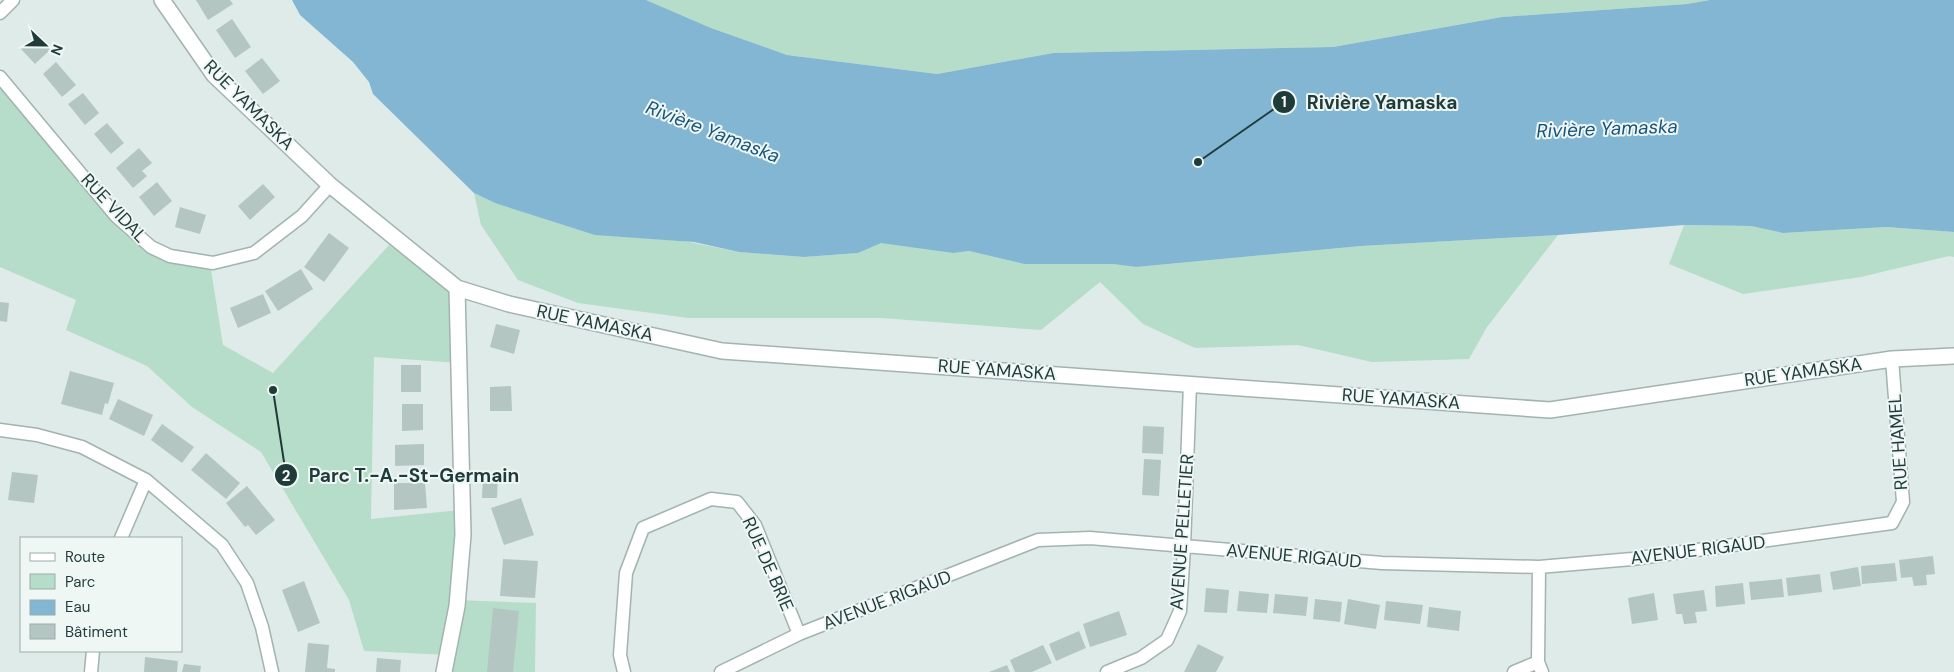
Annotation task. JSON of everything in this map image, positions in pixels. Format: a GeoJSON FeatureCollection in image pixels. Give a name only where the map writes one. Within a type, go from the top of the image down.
{"type":"FeatureCollection","features":[{"type":"Feature","properties":{"kind":"street"},"geometry":{"type":"LineString","coordinates":[[0,13],[13,0]]}},
{"type":"Feature","properties":{"kind":"street","name":"RUE YAMASKA"},"geometry":{"type":"LineString","coordinates":[[162,0],[214,75],[330,185],[457,288],[509,304],[722,351],[1550,410],[1892,359],[1954,356]]}},
{"type":"Feature","properties":{"kind":"street","name":"RUE VIDAL"},"geometry":{"type":"LineString","coordinates":[[0,77],[116,216],[151,247],[170,256],[213,263],[254,253],[302,216],[330,185]]}},
{"type":"Feature","properties":{"kind":"street"},"geometry":{"type":"LineString","coordinates":[[444,672],[458,606],[463,534],[457,288]]}},
{"type":"Feature","properties":{"kind":"street","name":"RUE HAMEL"},"geometry":{"type":"LineString","coordinates":[[1892,359],[1903,502],[1892,523]]}},
{"type":"Feature","properties":{"kind":"street","name":"AVENUE PELLETIER"},"geometry":{"type":"LineString","coordinates":[[1108,672],[1140,658],[1167,640],[1180,611],[1190,384]]}},
{"type":"Feature","properties":{"kind":"street"},"geometry":{"type":"LineString","coordinates":[[0,430],[37,435],[82,447],[146,480],[222,545],[247,583],[262,627],[272,672]]}},
{"type":"Feature","properties":{"kind":"street"},"geometry":{"type":"LineString","coordinates":[[121,537],[146,480]]}},
{"type":"Feature","properties":{"kind":"street","name":"RUE DE BRIE"},"geometry":{"type":"LineString","coordinates":[[624,672],[620,656],[626,573],[643,528],[711,499],[737,502],[755,526],[799,634]]}},
{"type":"Feature","properties":{"kind":"street","name":"AVENUE RIGAUD"},"geometry":{"type":"LineString","coordinates":[[721,672],[799,634],[1038,540],[1090,538],[1382,563],[1539,567],[1632,559],[1892,523]]}},
{"type":"Feature","properties":{"kind":"street"},"geometry":{"type":"LineString","coordinates":[[1514,672],[1540,667],[1539,567]]}},
{"type":"Feature","properties":{"kind":"street"},"geometry":{"type":"LineString","coordinates":[[91,672],[93,652]]}},
{"type":"Feature","properties":{"kind":"green space"},"geometry":{"type":"Polygon","coordinates":[[[646,0],[1710,0],[1687,4],[1502,17],[1333,47],[1053,53],[937,74],[787,55],[711,28],[646,0]]]}},
{"type":"Feature","properties":{"kind":"green space"},"geometry":{"type":"Polygon","coordinates":[[[0,81],[133,239],[211,270],[223,345],[273,373],[389,245],[457,288],[459,363],[374,357],[371,519],[460,510],[455,600],[536,603],[535,672],[448,672],[450,655],[364,651],[349,600],[261,452],[192,407],[147,366],[66,330],[76,300],[0,267],[0,81]]]}},
{"type":"Feature","properties":{"kind":"green space"},"geometry":{"type":"Polygon","coordinates":[[[474,193],[495,203],[739,252],[804,257],[858,253],[881,242],[952,253],[969,251],[1024,264],[1113,264],[1136,267],[1361,246],[1558,235],[1487,327],[1469,359],[1372,362],[1298,345],[1195,348],[1143,324],[1100,282],[1041,330],[881,318],[688,318],[578,303],[518,280],[481,225],[474,193]]]}},
{"type":"Feature","properties":{"kind":"green space"},"geometry":{"type":"Polygon","coordinates":[[[1684,225],[1751,226],[1783,233],[1886,227],[1954,232],[1954,257],[1949,256],[1861,277],[1743,294],[1669,264],[1684,225]]]}},
{"type":"Feature","properties":{"kind":"water","name":"Rivière Yamaska"},"geometry":{"type":"Polygon","coordinates":[[[292,0],[646,0],[711,28],[787,55],[937,74],[1053,53],[1333,47],[1502,17],[1687,4],[1710,0],[1954,0],[1954,232],[1886,227],[1783,233],[1751,226],[1684,225],[1558,235],[1361,246],[1136,267],[1113,264],[1024,264],[969,251],[953,253],[881,243],[858,253],[804,257],[739,252],[694,242],[595,235],[495,203],[474,193],[373,94],[369,82],[353,62],[300,15],[292,0]]]}},
{"type":"Feature","properties":{"kind":"building"},"geometry":{"type":"Polygon","coordinates":[[[196,0],[230,0],[233,4],[208,20],[196,0]]]}},
{"type":"Feature","properties":{"kind":"building"},"geometry":{"type":"Polygon","coordinates":[[[232,19],[251,47],[235,58],[216,30],[232,19]]]}},
{"type":"Feature","properties":{"kind":"building"},"geometry":{"type":"Polygon","coordinates":[[[38,33],[52,48],[35,64],[21,49],[38,33]]]}},
{"type":"Feature","properties":{"kind":"building"},"geometry":{"type":"Polygon","coordinates":[[[262,58],[280,81],[263,94],[245,71],[262,58]]]}},
{"type":"Feature","properties":{"kind":"building"},"geometry":{"type":"Polygon","coordinates":[[[56,62],[76,85],[62,97],[43,74],[56,62]]]}},
{"type":"Feature","properties":{"kind":"building"},"geometry":{"type":"Polygon","coordinates":[[[83,93],[99,113],[85,125],[68,104],[83,93]]]}},
{"type":"Feature","properties":{"kind":"building"},"geometry":{"type":"Polygon","coordinates":[[[107,123],[124,143],[111,154],[94,134],[107,123]]]}},
{"type":"Feature","properties":{"kind":"building"},"geometry":{"type":"Polygon","coordinates":[[[139,148],[152,163],[142,171],[147,176],[133,188],[116,168],[139,148]]]}},
{"type":"Feature","properties":{"kind":"building"},"geometry":{"type":"Polygon","coordinates":[[[157,182],[172,201],[154,216],[139,197],[157,182]]]}},
{"type":"Feature","properties":{"kind":"building"},"geometry":{"type":"Polygon","coordinates":[[[263,184],[275,197],[250,220],[238,206],[263,184]]]}},
{"type":"Feature","properties":{"kind":"building"},"geometry":{"type":"Polygon","coordinates":[[[180,207],[206,215],[200,234],[175,227],[180,207]]]}},
{"type":"Feature","properties":{"kind":"building"},"geometry":{"type":"Polygon","coordinates":[[[329,233],[349,248],[324,282],[304,267],[329,233]]]}},
{"type":"Feature","properties":{"kind":"building"},"geometry":{"type":"Polygon","coordinates":[[[301,269],[313,289],[278,311],[265,291],[301,269]]]}},
{"type":"Feature","properties":{"kind":"building"},"geometry":{"type":"Polygon","coordinates":[[[263,294],[271,313],[238,328],[230,308],[263,294]]]}},
{"type":"Feature","properties":{"kind":"building"},"geometry":{"type":"Polygon","coordinates":[[[0,302],[9,303],[7,322],[0,321],[0,302]]]}},
{"type":"Feature","properties":{"kind":"building"},"geometry":{"type":"Polygon","coordinates":[[[496,324],[520,330],[514,354],[490,347],[496,324]]]}},
{"type":"Feature","properties":{"kind":"building"},"geometry":{"type":"Polygon","coordinates":[[[401,365],[421,365],[421,392],[401,392],[401,365]]]}},
{"type":"Feature","properties":{"kind":"building"},"geometry":{"type":"Polygon","coordinates":[[[70,371],[114,383],[108,404],[105,403],[102,415],[61,404],[70,371]]]}},
{"type":"Feature","properties":{"kind":"building"},"geometry":{"type":"Polygon","coordinates":[[[511,386],[512,411],[490,411],[490,387],[511,386]]]}},
{"type":"Feature","properties":{"kind":"building"},"geometry":{"type":"Polygon","coordinates":[[[118,399],[153,415],[144,436],[109,419],[118,399]]]}},
{"type":"Feature","properties":{"kind":"building"},"geometry":{"type":"Polygon","coordinates":[[[402,404],[423,404],[423,430],[402,431],[402,404]]]}},
{"type":"Feature","properties":{"kind":"building"},"geometry":{"type":"Polygon","coordinates":[[[162,424],[194,447],[182,463],[151,440],[162,424]]]}},
{"type":"Feature","properties":{"kind":"building"},"geometry":{"type":"Polygon","coordinates":[[[1143,426],[1164,427],[1163,454],[1142,453],[1143,426]]]}},
{"type":"Feature","properties":{"kind":"building"},"geometry":{"type":"Polygon","coordinates":[[[424,444],[424,465],[395,466],[395,445],[424,444]]]}},
{"type":"Feature","properties":{"kind":"building"},"geometry":{"type":"Polygon","coordinates":[[[206,453],[240,483],[226,499],[191,470],[206,453]]]}},
{"type":"Feature","properties":{"kind":"building"},"geometry":{"type":"Polygon","coordinates":[[[1144,459],[1161,460],[1159,496],[1142,495],[1144,459]]]}},
{"type":"Feature","properties":{"kind":"building"},"geometry":{"type":"Polygon","coordinates":[[[12,472],[38,475],[34,503],[8,500],[12,472]]]}},
{"type":"Feature","properties":{"kind":"building"},"geometry":{"type":"Polygon","coordinates":[[[483,475],[498,475],[497,498],[482,498],[483,475]]]}},
{"type":"Feature","properties":{"kind":"building"},"geometry":{"type":"Polygon","coordinates":[[[394,483],[425,483],[427,508],[394,510],[394,483]]]}},
{"type":"Feature","properties":{"kind":"building"},"geometry":{"type":"Polygon","coordinates":[[[247,486],[275,520],[256,535],[248,525],[245,527],[226,503],[247,486]]]}},
{"type":"Feature","properties":{"kind":"building"},"geometry":{"type":"Polygon","coordinates":[[[521,498],[534,535],[504,545],[491,508],[521,498]]]}},
{"type":"Feature","properties":{"kind":"building"},"geometry":{"type":"Polygon","coordinates":[[[1933,556],[1935,574],[1926,575],[1927,585],[1914,586],[1912,577],[1901,578],[1899,560],[1933,556]]]}},
{"type":"Feature","properties":{"kind":"building"},"geometry":{"type":"Polygon","coordinates":[[[503,559],[538,561],[535,598],[500,596],[503,559]]]}},
{"type":"Feature","properties":{"kind":"building"},"geometry":{"type":"Polygon","coordinates":[[[1895,563],[1897,581],[1862,584],[1861,566],[1895,563]]]}},
{"type":"Feature","properties":{"kind":"building"},"geometry":{"type":"Polygon","coordinates":[[[1858,567],[1861,586],[1833,590],[1830,572],[1858,567]]]}},
{"type":"Feature","properties":{"kind":"building"},"geometry":{"type":"Polygon","coordinates":[[[1820,574],[1822,592],[1788,596],[1786,578],[1820,574]]]}},
{"type":"Feature","properties":{"kind":"building"},"geometry":{"type":"Polygon","coordinates":[[[1782,579],[1784,597],[1751,600],[1749,582],[1782,579]]]}},
{"type":"Feature","properties":{"kind":"building"},"geometry":{"type":"Polygon","coordinates":[[[304,581],[320,623],[298,632],[282,590],[304,581]]]}},
{"type":"Feature","properties":{"kind":"building"},"geometry":{"type":"Polygon","coordinates":[[[1743,583],[1745,604],[1716,607],[1715,586],[1743,583]]]}},
{"type":"Feature","properties":{"kind":"building"},"geometry":{"type":"Polygon","coordinates":[[[1206,588],[1229,590],[1227,613],[1204,612],[1206,588]]]}},
{"type":"Feature","properties":{"kind":"building"},"geometry":{"type":"Polygon","coordinates":[[[1704,590],[1707,611],[1695,612],[1697,623],[1684,624],[1682,614],[1676,614],[1673,594],[1704,590]]]}},
{"type":"Feature","properties":{"kind":"building"},"geometry":{"type":"Polygon","coordinates":[[[1239,591],[1269,594],[1267,613],[1237,611],[1239,591]]]}},
{"type":"Feature","properties":{"kind":"building"},"geometry":{"type":"Polygon","coordinates":[[[1654,593],[1658,620],[1632,624],[1628,598],[1654,593]]]}},
{"type":"Feature","properties":{"kind":"building"},"geometry":{"type":"Polygon","coordinates":[[[1275,594],[1308,597],[1306,616],[1273,613],[1275,594]]]}},
{"type":"Feature","properties":{"kind":"building"},"geometry":{"type":"Polygon","coordinates":[[[1315,599],[1342,602],[1340,622],[1313,619],[1315,599]]]}},
{"type":"Feature","properties":{"kind":"building"},"geometry":{"type":"Polygon","coordinates":[[[1348,599],[1380,605],[1376,629],[1344,624],[1348,599]]]}},
{"type":"Feature","properties":{"kind":"building"},"geometry":{"type":"Polygon","coordinates":[[[1386,601],[1423,605],[1420,624],[1384,620],[1386,601]]]}},
{"type":"Feature","properties":{"kind":"building"},"geometry":{"type":"Polygon","coordinates":[[[1429,607],[1461,611],[1459,631],[1427,627],[1429,607]]]}},
{"type":"Feature","properties":{"kind":"building"},"geometry":{"type":"Polygon","coordinates":[[[493,608],[519,611],[513,672],[487,672],[493,608]]]}},
{"type":"Feature","properties":{"kind":"building"},"geometry":{"type":"Polygon","coordinates":[[[1119,611],[1127,635],[1090,647],[1083,624],[1119,611]]]}},
{"type":"Feature","properties":{"kind":"building"},"geometry":{"type":"Polygon","coordinates":[[[1079,631],[1086,648],[1056,661],[1049,644],[1079,631]]]}},
{"type":"Feature","properties":{"kind":"building"},"geometry":{"type":"Polygon","coordinates":[[[308,643],[329,645],[327,668],[335,669],[335,672],[305,672],[308,643]]]}},
{"type":"Feature","properties":{"kind":"building"},"geometry":{"type":"Polygon","coordinates":[[[1198,644],[1224,657],[1216,672],[1184,672],[1198,644]]]}},
{"type":"Feature","properties":{"kind":"building"},"geometry":{"type":"Polygon","coordinates":[[[1043,645],[1052,663],[1032,672],[1015,672],[1010,660],[1043,645]]]}},
{"type":"Feature","properties":{"kind":"building"},"geometry":{"type":"Polygon","coordinates":[[[145,657],[178,661],[177,672],[144,672],[145,657]]]}},
{"type":"Feature","properties":{"kind":"building"},"geometry":{"type":"Polygon","coordinates":[[[377,658],[401,660],[400,672],[376,672],[377,658]]]}},
{"type":"Feature","properties":{"kind":"building"},"geometry":{"type":"Polygon","coordinates":[[[184,664],[201,666],[200,672],[182,672],[184,664]]]}},
{"type":"Feature","properties":{"kind":"building"},"geometry":{"type":"Polygon","coordinates":[[[1007,665],[1010,672],[989,672],[1007,665]]]}},
{"type":"Feature","properties":{"kind":"place","name":"Rivière Yamaska"},"geometry":{"type":"Point","coordinates":[1198,162]}},
{"type":"Feature","properties":{"kind":"place","name":"Parc T.-A.-St-Germain"},"geometry":{"type":"Point","coordinates":[273,390]}}]}
